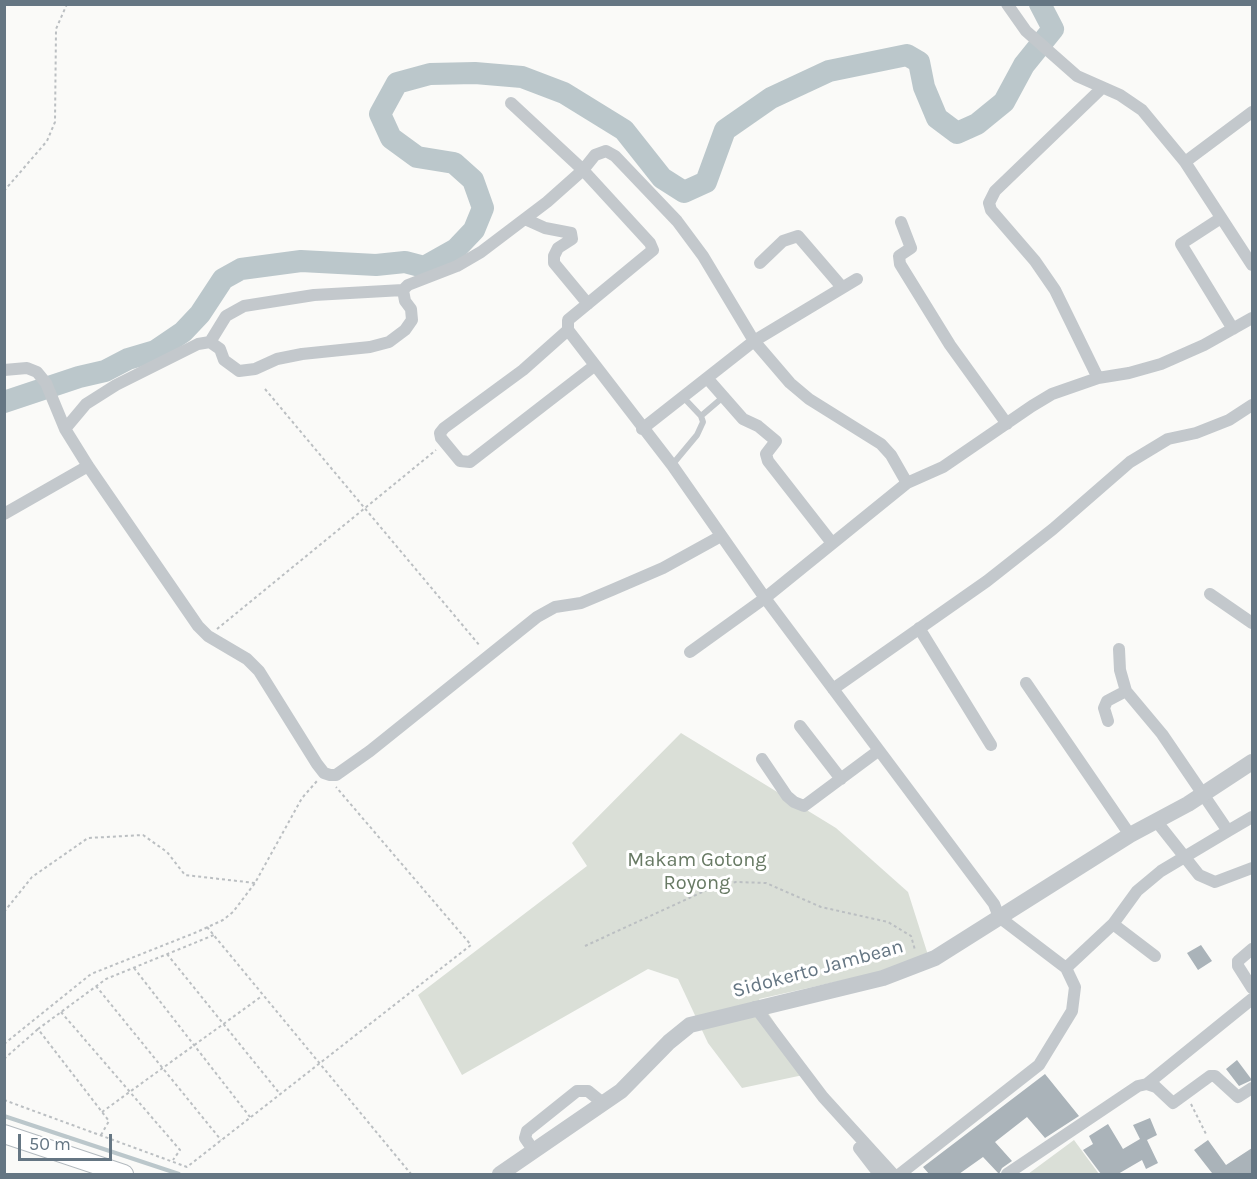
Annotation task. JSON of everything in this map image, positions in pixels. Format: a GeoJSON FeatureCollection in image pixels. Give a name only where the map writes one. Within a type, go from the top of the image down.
{"type":"FeatureCollection","features":[{"type":"Feature","properties":{"kind":"main road"},"geometry":{"type":"LineString","coordinates":[[4,1134],[124,1174]]}},
{"type":"Feature","properties":{"kind":"street"},"geometry":{"type":"LineString","coordinates":[[1007,4],[1026,31],[1077,76],[1120,95],[1142,110],[1185,162],[1252,265]]}},
{"type":"Feature","properties":{"kind":"street"},"geometry":{"type":"LineString","coordinates":[[1098,378],[1055,290],[1035,261],[991,210],[989,202],[995,191],[1102,88]]}},
{"type":"Feature","properties":{"kind":"street"},"geometry":{"type":"LineString","coordinates":[[511,103],[583,170],[650,243],[653,250],[568,320],[568,330],[672,465],[765,598],[994,904],[999,917],[1066,968],[1075,987],[1072,1011],[1040,1065],[900,1174]]}},
{"type":"Feature","properties":{"kind":"street"},"geometry":{"type":"LineString","coordinates":[[1185,162],[1252,112]]}},
{"type":"Feature","properties":{"kind":"street"},"geometry":{"type":"LineString","coordinates":[[210,342],[226,316],[244,306],[314,295],[403,290],[408,285],[457,266],[525,219],[583,170],[600,151],[615,156],[677,220],[754,341],[790,383],[809,399],[881,444],[895,460],[907,483]]}},
{"type":"Feature","properties":{"kind":"street"},"geometry":{"type":"LineString","coordinates":[[1221,218],[1181,243],[1233,329]]}},
{"type":"Feature","properties":{"kind":"street"},"geometry":{"type":"LineString","coordinates":[[525,219],[545,228],[571,233],[572,239],[558,248],[554,263],[588,304]]}},
{"type":"Feature","properties":{"kind":"street"},"geometry":{"type":"LineString","coordinates":[[902,222],[911,248],[910,251],[899,256],[900,264],[950,345],[1007,424]]}},
{"type":"Feature","properties":{"kind":"street"},"geometry":{"type":"LineString","coordinates":[[760,263],[783,241],[798,236],[841,286]]}},
{"type":"Feature","properties":{"kind":"street"},"geometry":{"type":"LineString","coordinates":[[642,429],[754,341],[841,286],[857,279]]}},
{"type":"Feature","properties":{"kind":"street"},"geometry":{"type":"LineString","coordinates":[[65,428],[86,404],[116,385],[198,344],[210,342],[220,349],[224,360],[239,371],[255,369],[277,360],[302,354],[370,347],[389,342],[405,330],[412,320],[411,309],[405,301],[403,290]]}},
{"type":"Feature","properties":{"kind":"street"},"geometry":{"type":"LineString","coordinates":[[690,652],[765,598],[907,483],[943,467],[1052,394],[1098,378],[1129,373],[1161,363],[1252,318]]}},
{"type":"Feature","properties":{"kind":"street"},"geometry":{"type":"LineString","coordinates":[[568,330],[523,370],[444,428],[440,433],[445,443],[460,461],[470,462],[594,366]]}},
{"type":"Feature","properties":{"kind":"street"},"geometry":{"type":"LineString","coordinates":[[4,370],[27,368],[38,372],[46,383],[65,428],[88,466],[208,636],[247,660],[259,671],[324,773],[336,775],[370,751],[537,617],[555,608],[581,603],[663,568],[721,536]]}},
{"type":"Feature","properties":{"kind":"street"},"geometry":{"type":"LineString","coordinates":[[707,378],[722,398],[743,419],[758,426],[776,441],[766,453],[768,461],[832,543]]}},
{"type":"Feature","properties":{"kind":"street"},"geometry":{"type":"LineString","coordinates":[[833,689],[987,581],[1130,462],[1168,439],[1196,433],[1229,420],[1252,405]]}},
{"type":"Feature","properties":{"kind":"street"},"geometry":{"type":"LineString","coordinates":[[4,514],[88,466]]}},
{"type":"Feature","properties":{"kind":"street"},"geometry":{"type":"LineString","coordinates":[[1210,594],[1252,623]]}},
{"type":"Feature","properties":{"kind":"street"},"geometry":{"type":"LineString","coordinates":[[919,628],[991,745]]}},
{"type":"Feature","properties":{"kind":"street"},"geometry":{"type":"LineString","coordinates":[[1119,649],[1120,670],[1126,691],[1162,734],[1228,831]]}},
{"type":"Feature","properties":{"kind":"street"},"geometry":{"type":"LineString","coordinates":[[1026,683],[1130,835]]}},
{"type":"Feature","properties":{"kind":"street"},"geometry":{"type":"LineString","coordinates":[[1108,721],[1104,708],[1107,701],[1126,691]]}},
{"type":"Feature","properties":{"kind":"street"},"geometry":{"type":"LineString","coordinates":[[800,726],[841,779]]}},
{"type":"Feature","properties":{"kind":"street"},"geometry":{"type":"LineString","coordinates":[[762,759],[788,796],[800,807],[878,751]]}},
{"type":"Feature","properties":{"kind":"street","name":"Sidokerto Jambean"},"geometry":{"type":"LineString","coordinates":[[500,1174],[621,1091],[669,1042],[690,1025],[755,1007],[883,978],[935,958],[1130,835],[1156,822],[1252,762]]}},
{"type":"Feature","properties":{"kind":"street"},"geometry":{"type":"LineString","coordinates":[[1066,968],[1113,924],[1137,891],[1184,858],[1252,817]]}},
{"type":"Feature","properties":{"kind":"street"},"geometry":{"type":"LineString","coordinates":[[1156,822],[1199,875],[1215,882],[1252,868]]}},
{"type":"Feature","properties":{"kind":"street"},"geometry":{"type":"LineString","coordinates":[[1113,924],[1155,956]]}},
{"type":"Feature","properties":{"kind":"street"},"geometry":{"type":"LineString","coordinates":[[1252,949],[1238,961],[1238,966],[1252,988]]}},
{"type":"Feature","properties":{"kind":"street"},"geometry":{"type":"LineString","coordinates":[[1007,1174],[1138,1086],[1147,1084],[1252,999]]}},
{"type":"Feature","properties":{"kind":"street"},"geometry":{"type":"LineString","coordinates":[[755,1007],[823,1097],[858,1133],[879,1174]]}},
{"type":"Feature","properties":{"kind":"street"},"geometry":{"type":"LineString","coordinates":[[1147,1084],[1156,1087],[1170,1103],[1210,1076],[1215,1076],[1238,1097],[1252,1088]]}},
{"type":"Feature","properties":{"kind":"street"},"geometry":{"type":"LineString","coordinates":[[534,1151],[525,1138],[527,1131],[577,1091],[588,1091],[603,1104]]}},
{"type":"Feature","properties":{"kind":"street"},"geometry":{"type":"LineString","coordinates":[[863,1146],[893,1174]]}},
{"type":"Feature","properties":{"kind":"lane"},"geometry":{"type":"LineString","coordinates":[[672,465],[697,435],[703,422],[701,416],[682,396]]}},
{"type":"Feature","properties":{"kind":"lane"},"geometry":{"type":"LineString","coordinates":[[701,416],[722,398]]}},
{"type":"Feature","properties":{"kind":"path"},"geometry":{"type":"LineString","coordinates":[[4,191],[47,141],[55,122],[56,29],[60,15],[67,4]]}},
{"type":"Feature","properties":{"kind":"path"},"geometry":{"type":"LineString","coordinates":[[265,389],[488,655]]}},
{"type":"Feature","properties":{"kind":"path"},"geometry":{"type":"LineString","coordinates":[[208,636],[445,443]]}},
{"type":"Feature","properties":{"kind":"path"},"geometry":{"type":"LineString","coordinates":[[4,1044],[91,974],[207,927],[232,912],[255,883],[280,841],[297,806],[324,773],[471,945],[188,1167],[4,1100]]}},
{"type":"Feature","properties":{"kind":"path"},"geometry":{"type":"LineString","coordinates":[[4,912],[32,877],[88,838],[143,836],[167,852],[185,874],[255,883]]}},
{"type":"Feature","properties":{"kind":"path"},"geometry":{"type":"LineString","coordinates":[[585,946],[711,888],[736,882],[766,884],[822,907],[888,922],[911,936],[919,964]]}},
{"type":"Feature","properties":{"kind":"path"},"geometry":{"type":"LineString","coordinates":[[207,927],[411,1174]]}},
{"type":"Feature","properties":{"kind":"path"},"geometry":{"type":"LineString","coordinates":[[4,1059],[38,1029],[96,986],[214,936]]}},
{"type":"Feature","properties":{"kind":"path"},"geometry":{"type":"LineString","coordinates":[[167,954],[280,1094]]}},
{"type":"Feature","properties":{"kind":"path"},"geometry":{"type":"LineString","coordinates":[[134,968],[251,1117]]}},
{"type":"Feature","properties":{"kind":"path"},"geometry":{"type":"LineString","coordinates":[[96,986],[221,1141]]}},
{"type":"Feature","properties":{"kind":"path"},"geometry":{"type":"LineString","coordinates":[[102,1112],[263,995]]}},
{"type":"Feature","properties":{"kind":"path"},"geometry":{"type":"LineString","coordinates":[[61,1012],[180,1150],[172,1161]]}},
{"type":"Feature","properties":{"kind":"path"},"geometry":{"type":"LineString","coordinates":[[38,1029],[109,1121],[100,1135]]}},
{"type":"Feature","properties":{"kind":"path"},"geometry":{"type":"LineString","coordinates":[[1185,1094],[1206,1134]]}},
{"type":"Feature","properties":{"kind":"green space","name":"Makam Gotong Royong"},"geometry":{"type":"Polygon","coordinates":[[[681,733],[836,828],[908,892],[928,955],[884,971],[759,999],[808,1074],[742,1088],[708,1043],[678,979],[648,969],[462,1075],[418,995],[587,866],[572,843],[681,733]]]}},
{"type":"Feature","properties":{"kind":"green space"},"geometry":{"type":"Polygon","coordinates":[[[1074,1140],[1099,1174],[1028,1174],[1074,1140]]]}},
{"type":"Feature","properties":{"kind":"building"},"geometry":{"type":"Polygon","coordinates":[[[1201,945],[1212,961],[1198,970],[1187,953],[1201,945]]]}},
{"type":"Feature","properties":{"kind":"building"},"geometry":{"type":"Polygon","coordinates":[[[1237,1060],[1252,1080],[1239,1086],[1226,1069],[1237,1060]]]}},
{"type":"Feature","properties":{"kind":"building"},"geometry":{"type":"Polygon","coordinates":[[[1045,1074],[1079,1116],[1045,1138],[1027,1117],[995,1142],[1012,1161],[1002,1168],[999,1174],[983,1157],[959,1174],[929,1174],[923,1167],[1045,1074]]]}},
{"type":"Feature","properties":{"kind":"building"},"geometry":{"type":"Polygon","coordinates":[[[1150,1118],[1157,1135],[1147,1140],[1158,1163],[1146,1169],[1142,1160],[1118,1174],[1101,1174],[1083,1150],[1093,1144],[1089,1136],[1108,1124],[1123,1149],[1140,1139],[1133,1125],[1150,1118]]]}},
{"type":"Feature","properties":{"kind":"building"},"geometry":{"type":"Polygon","coordinates":[[[1208,1140],[1226,1165],[1252,1148],[1252,1174],[1210,1174],[1212,1173],[1194,1150],[1208,1140]]]}},
{"type":"Feature","properties":{"kind":"waterway"},"geometry":{"type":"LineString","coordinates":[[4,402],[79,377],[105,371],[128,359],[155,351],[183,332],[200,314],[223,279],[241,269],[301,261],[376,265],[405,262],[424,267],[456,249],[474,230],[483,208],[473,180],[454,163],[417,157],[391,138],[380,114],[397,83],[430,74],[475,73],[522,77],[564,93],[624,130],[662,178],[684,192],[706,182],[725,130],[771,98],[829,71],[907,55],[919,62],[924,87],[937,118],[957,133],[977,124],[1004,102],[1024,65],[1053,29],[1040,4]]}},
{"type":"Feature","properties":{"kind":"waterway"},"geometry":{"type":"LineString","coordinates":[[4,1116],[179,1174]]}}]}
